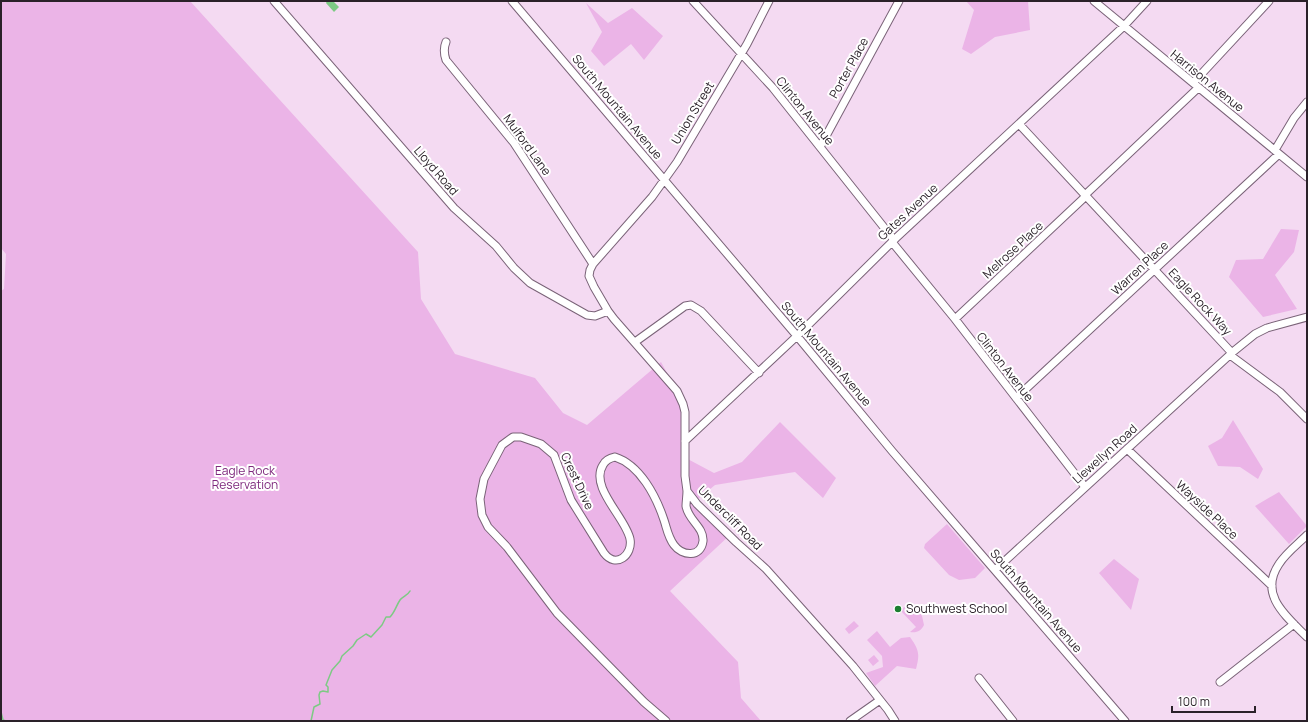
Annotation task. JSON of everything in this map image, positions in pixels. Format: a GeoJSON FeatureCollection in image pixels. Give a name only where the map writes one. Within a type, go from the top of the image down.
{"type":"FeatureCollection","features":[{"type":"Feature","properties":{"kind":"street","name":"Lloyd Road"},"geometry":{"type":"LineString","coordinates":[[274,1],[454,208],[496,246],[522,276],[530,283],[587,315],[594,316],[608,311]]}},
{"type":"Feature","properties":{"kind":"street","name":"South Mountain Avenue"},"geometry":{"type":"LineString","coordinates":[[512,1],[797,336],[891,450],[1125,721]]}},
{"type":"Feature","properties":{"kind":"street","name":"Clinton Avenue"},"geometry":{"type":"LineString","coordinates":[[693,1],[773,88],[1085,487]]}},
{"type":"Feature","properties":{"kind":"street","name":"Union Street"},"geometry":{"type":"LineString","coordinates":[[593,264],[652,197],[664,180],[718,95],[769,1]]}},
{"type":"Feature","properties":{"kind":"street","name":"Porter Place"},"geometry":{"type":"LineString","coordinates":[[820,147],[899,1]]}},
{"type":"Feature","properties":{"kind":"street","name":"Harrison Avenue"},"geometry":{"type":"LineString","coordinates":[[1094,1],[1307,177]]}},
{"type":"Feature","properties":{"kind":"street","name":"Gates Avenue"},"geometry":{"type":"LineString","coordinates":[[685,441],[759,373],[893,241],[1124,26],[1147,1]]}},
{"type":"Feature","properties":{"kind":"street","name":"Melrose Place"},"geometry":{"type":"LineString","coordinates":[[955,319],[1085,196],[1196,85],[1269,1]]}},
{"type":"Feature","properties":{"kind":"street","name":"Mulford Lane"},"geometry":{"type":"LineString","coordinates":[[446,42],[444,54],[446,60],[514,143],[593,264]]}},
{"type":"Feature","properties":{"kind":"street","name":"Warren Place"},"geometry":{"type":"LineString","coordinates":[[1016,398],[1155,270],[1277,152],[1294,118],[1307,102]]}},
{"type":"Feature","properties":{"kind":"street","name":"Eagle Rock Way"},"geometry":{"type":"LineString","coordinates":[[1019,124],[1231,354],[1280,392],[1307,419]]}},
{"type":"Feature","properties":{"kind":"street","name":"Undercliff Road"},"geometry":{"type":"LineString","coordinates":[[593,264],[589,276],[608,311],[677,391],[683,404],[685,412],[685,476],[687,491],[703,510],[766,569],[853,666],[895,721]]}},
{"type":"Feature","properties":{"kind":"street"},"geometry":{"type":"LineString","coordinates":[[635,342],[685,306],[691,305],[701,311],[759,373]]}},
{"type":"Feature","properties":{"kind":"street","name":"Llewellyn Road"},"geometry":{"type":"LineString","coordinates":[[995,570],[1231,354],[1255,334],[1267,328],[1307,317]]}},
{"type":"Feature","properties":{"kind":"street","name":"Crest Drive"},"geometry":{"type":"LineString","coordinates":[[666,721],[644,702],[557,613],[506,547],[488,527],[482,514],[480,499],[484,479],[502,445],[513,437],[521,437],[541,444],[554,454],[571,500],[607,558],[616,561],[621,559],[628,552],[630,538],[600,482],[600,470],[603,464],[615,457],[624,461],[636,470],[656,500],[664,520],[667,534],[674,546],[679,550],[692,554],[698,552],[702,546],[703,539],[701,531],[690,516],[686,507],[687,491]]}},
{"type":"Feature","properties":{"kind":"street","name":"Wayside Place"},"geometry":{"type":"LineString","coordinates":[[1127,449],[1272,586]]}},
{"type":"Feature","properties":{"kind":"street"},"geometry":{"type":"LineString","coordinates":[[1307,535],[1279,564],[1274,574],[1272,586],[1273,597],[1280,609],[1307,637]]}},
{"type":"Feature","properties":{"kind":"street"},"geometry":{"type":"LineString","coordinates":[[1220,682],[1294,624]]}},
{"type":"Feature","properties":{"kind":"street"},"geometry":{"type":"LineString","coordinates":[[979,678],[1013,721]]}},
{"type":"Feature","properties":{"kind":"street"},"geometry":{"type":"LineString","coordinates":[[850,721],[880,700]]}},
{"type":"Feature","properties":{"kind":"green space","name":"Eagle Rock Reservation"},"geometry":{"type":"Polygon","coordinates":[[[1,1],[190,1],[418,252],[421,299],[455,354],[535,378],[563,413],[587,425],[661,362],[684,404],[682,456],[714,473],[742,462],[780,422],[836,478],[823,498],[795,472],[715,485],[697,500],[731,534],[670,591],[738,662],[741,698],[761,721],[1,721],[1,291],[4,289],[6,254],[1,248],[1,1]]]}},
{"type":"Feature","properties":{"kind":"green space"},"geometry":{"type":"Polygon","coordinates":[[[966,1],[1028,1],[1030,30],[995,37],[971,54],[962,49],[974,10],[966,1]]]}},
{"type":"Feature","properties":{"kind":"green space"},"geometry":{"type":"Polygon","coordinates":[[[586,3],[608,23],[632,8],[663,36],[644,60],[631,44],[604,66],[591,51],[602,32],[586,3]]]}},
{"type":"Feature","properties":{"kind":"green space"},"geometry":{"type":"Polygon","coordinates":[[[1281,229],[1299,230],[1294,252],[1275,275],[1297,309],[1263,317],[1229,277],[1236,260],[1263,259],[1281,229]]]}},
{"type":"Feature","properties":{"kind":"green space"},"geometry":{"type":"Polygon","coordinates":[[[1233,420],[1263,469],[1258,479],[1240,467],[1218,466],[1208,446],[1222,438],[1233,420]]]}},
{"type":"Feature","properties":{"kind":"green space"},"geometry":{"type":"Polygon","coordinates":[[[1279,492],[1307,526],[1289,544],[1255,506],[1279,492]]]}},
{"type":"Feature","properties":{"kind":"green space"},"geometry":{"type":"Polygon","coordinates":[[[947,524],[985,568],[975,578],[959,580],[949,575],[924,548],[925,544],[947,524]]]}},
{"type":"Feature","properties":{"kind":"green space"},"geometry":{"type":"Polygon","coordinates":[[[1114,559],[1139,579],[1131,610],[1099,573],[1114,559]]]}},
{"type":"Feature","properties":{"kind":"green space"},"geometry":{"type":"Polygon","coordinates":[[[912,602],[922,616],[924,625],[922,629],[915,632],[910,632],[916,627],[900,610],[912,602]]]}},
{"type":"Feature","properties":{"kind":"green space"},"geometry":{"type":"Polygon","coordinates":[[[854,621],[859,626],[849,634],[845,629],[854,621]]]}},
{"type":"Feature","properties":{"kind":"green space"},"geometry":{"type":"Polygon","coordinates":[[[877,631],[890,647],[901,638],[910,637],[917,649],[918,660],[916,669],[897,666],[875,686],[866,673],[883,667],[882,656],[867,640],[877,631]]]}},
{"type":"Feature","properties":{"kind":"green space"},"geometry":{"type":"Polygon","coordinates":[[[874,655],[879,661],[873,666],[868,660],[874,655]]]}},
{"type":"Feature","properties":{"kind":"shaded area"},"geometry":{"type":"Polygon","coordinates":[[[327,1],[333,1],[339,7],[334,12],[326,3],[327,1]]]}},
{"type":"Feature","properties":{"kind":"waterway"},"geometry":{"type":"LineString","coordinates":[[311,721],[314,707],[320,704],[320,692],[328,692],[328,687],[326,685],[332,670],[340,661],[342,656],[357,640],[366,634],[371,637],[382,625],[386,617],[390,617],[392,615],[400,600],[410,591]]}},
{"type":"Feature","properties":{"kind":"waterway"},"geometry":{"type":"LineString","coordinates":[[1,712],[3,720],[6,721]]}},
{"type":"Feature","properties":{"kind":"place","name":"Southwest School"},"geometry":{"type":"Point","coordinates":[898,609]}}]}
